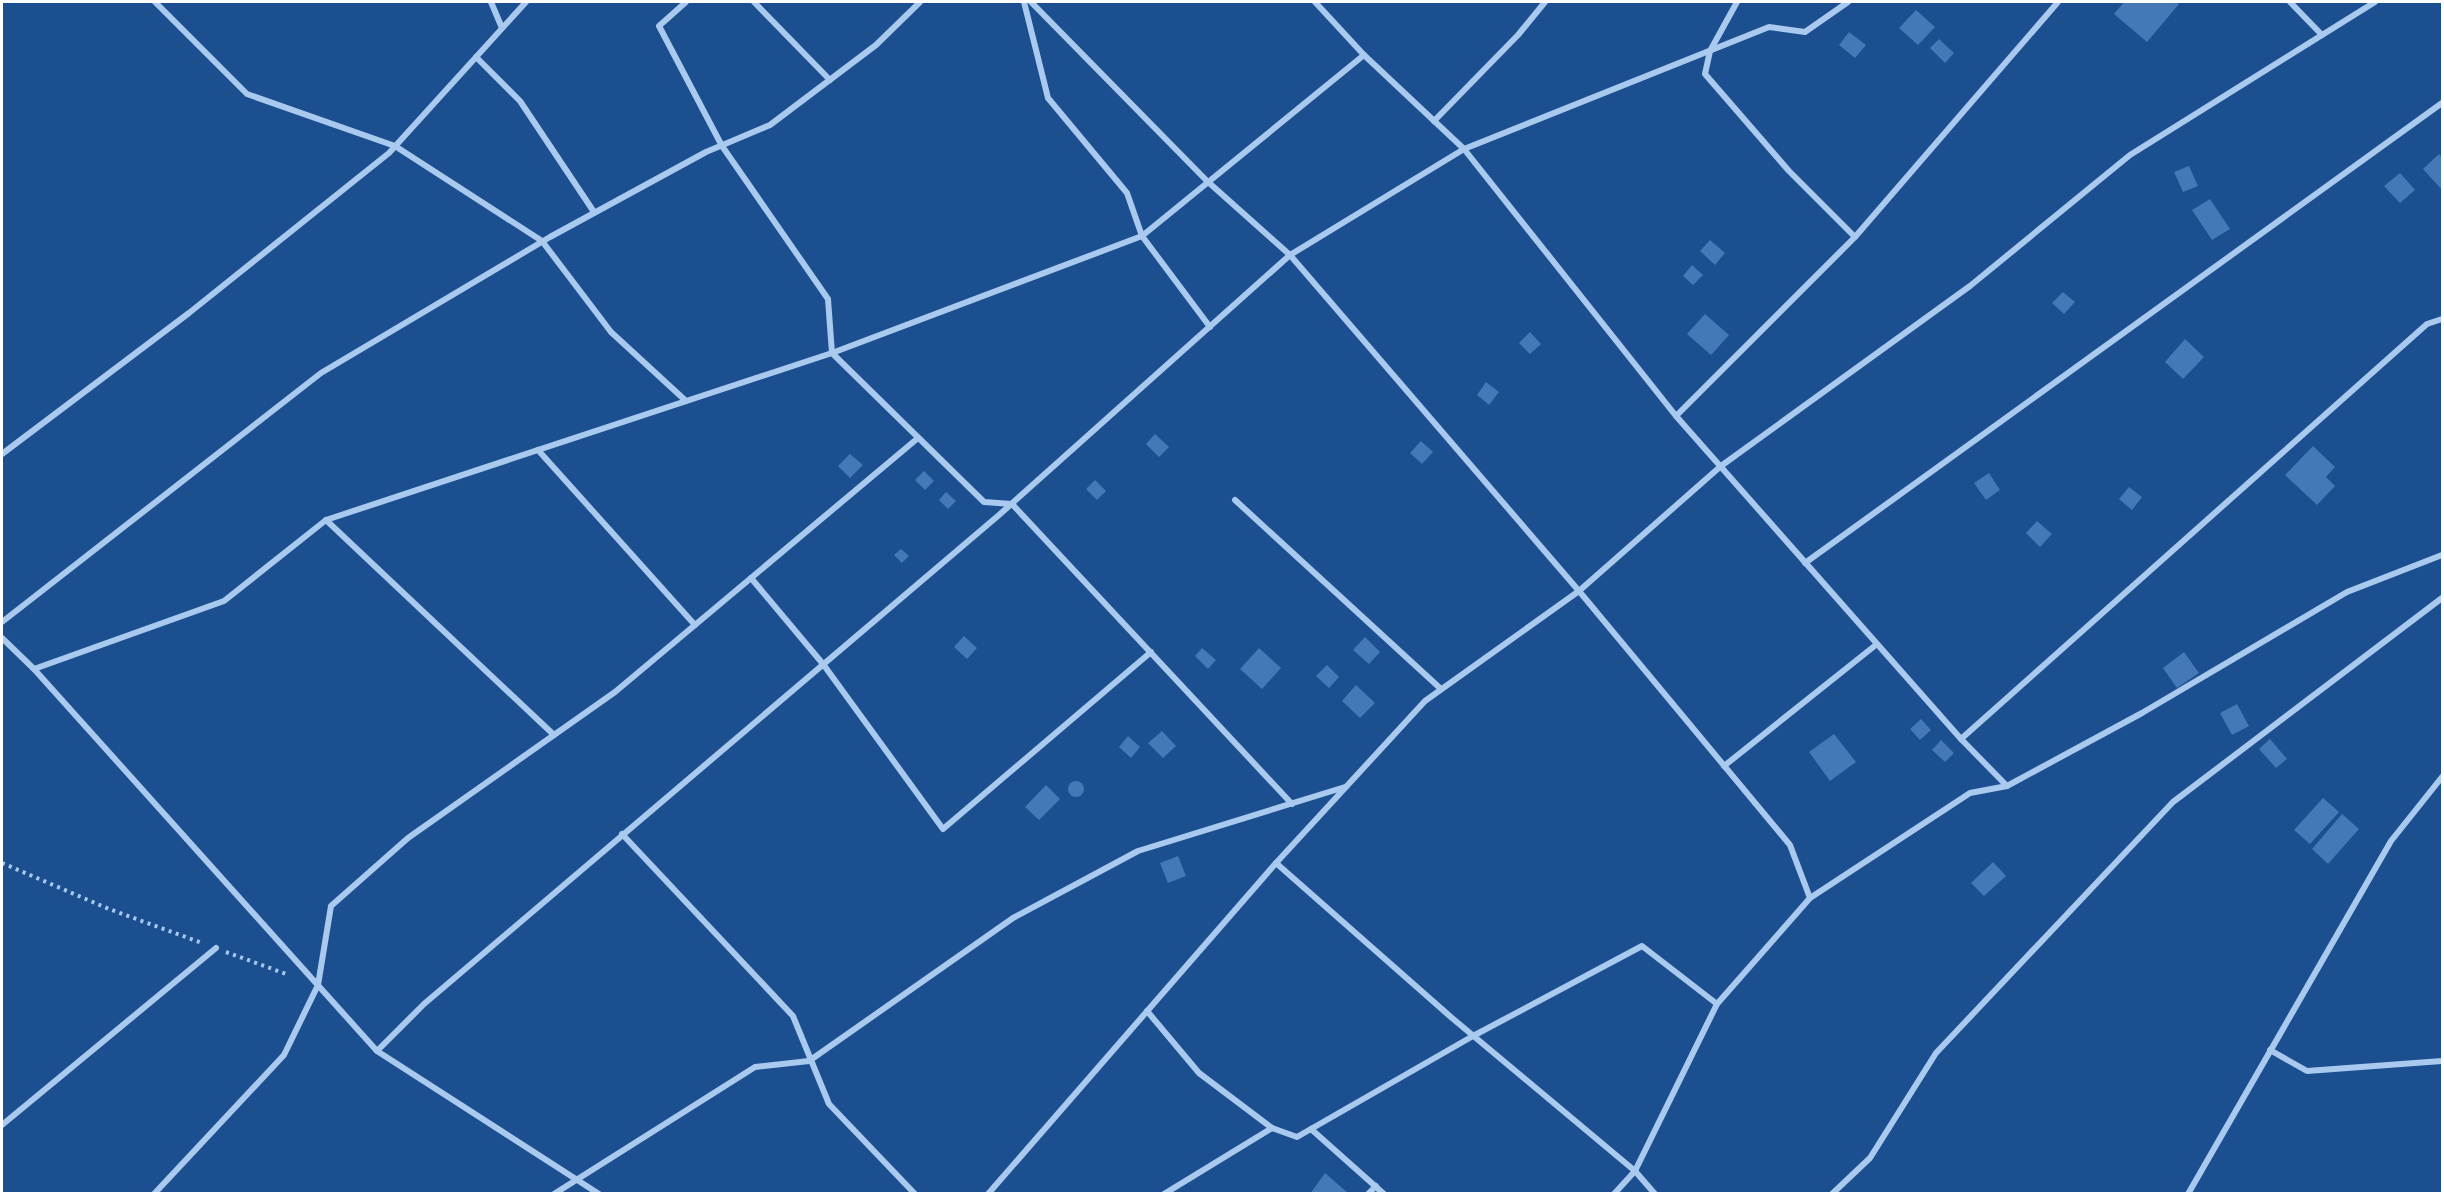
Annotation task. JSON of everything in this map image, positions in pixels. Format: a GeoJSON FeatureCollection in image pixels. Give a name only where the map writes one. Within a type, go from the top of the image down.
{"type":"FeatureCollection","features":[{"type":"Feature","properties":{"kind":"street"},"geometry":{"type":"LineString","coordinates":[[155,2],[247,94],[395,146],[542,241],[611,332],[686,401]]}},
{"type":"Feature","properties":{"kind":"street"},"geometry":{"type":"LineString","coordinates":[[491,2],[502,28]]}},
{"type":"Feature","properties":{"kind":"street"},"geometry":{"type":"LineString","coordinates":[[2,454],[189,313],[395,146],[526,2]]}},
{"type":"Feature","properties":{"kind":"street"},"geometry":{"type":"LineString","coordinates":[[687,2],[658,26],[722,146],[828,299],[832,352],[984,502],[1012,504],[1292,804]]}},
{"type":"Feature","properties":{"kind":"street"},"geometry":{"type":"LineString","coordinates":[[754,2],[830,80]]}},
{"type":"Feature","properties":{"kind":"street"},"geometry":{"type":"LineString","coordinates":[[2,622],[321,373],[594,212],[722,146],[770,125],[876,45],[920,2]]}},
{"type":"Feature","properties":{"kind":"street"},"geometry":{"type":"LineString","coordinates":[[1024,2],[1048,98],[1127,193],[1142,236],[1210,327]]}},
{"type":"Feature","properties":{"kind":"street"},"geometry":{"type":"LineString","coordinates":[[1031,2],[1206,181],[1290,255],[1580,591],[1790,845],[1810,898]]}},
{"type":"Feature","properties":{"kind":"street"},"geometry":{"type":"LineString","coordinates":[[1315,2],[1364,55],[1464,149],[1676,416],[1961,740],[2007,786]]}},
{"type":"Feature","properties":{"kind":"street"},"geometry":{"type":"LineString","coordinates":[[1434,121],[1518,34],[1545,2]]}},
{"type":"Feature","properties":{"kind":"street"},"geometry":{"type":"LineString","coordinates":[[1737,2],[1710,51],[1705,74],[1789,171],[1855,237]]}},
{"type":"Feature","properties":{"kind":"street"},"geometry":{"type":"LineString","coordinates":[[377,1051],[424,1004],[1012,504],[1290,255],[1464,149],[1768,27],[1805,32],[1848,2]]}},
{"type":"Feature","properties":{"kind":"street"},"geometry":{"type":"LineString","coordinates":[[1676,416],[1855,237],[2058,2]]}},
{"type":"Feature","properties":{"kind":"street"},"geometry":{"type":"LineString","coordinates":[[2290,2],[2322,35]]}},
{"type":"Feature","properties":{"kind":"street"},"geometry":{"type":"LineString","coordinates":[[988,1194],[1276,863],[1425,701],[1580,591],[1721,466],[1970,286],[2130,155],[2375,2]]}},
{"type":"Feature","properties":{"kind":"street"},"geometry":{"type":"LineString","coordinates":[[34,669],[224,601],[327,520],[832,352],[1142,236],[1206,181],[1364,55]]}},
{"type":"Feature","properties":{"kind":"street"},"geometry":{"type":"LineString","coordinates":[[476,57],[520,101],[594,212]]}},
{"type":"Feature","properties":{"kind":"street"},"geometry":{"type":"LineString","coordinates":[[1804,563],[2442,103]]}},
{"type":"Feature","properties":{"kind":"street"},"geometry":{"type":"LineString","coordinates":[[1961,740],[2427,324],[2442,319]]}},
{"type":"Feature","properties":{"kind":"street"},"geometry":{"type":"LineString","coordinates":[[154,1194],[284,1055],[318,985],[331,906],[408,838],[615,692],[918,438]]}},
{"type":"Feature","properties":{"kind":"street"},"geometry":{"type":"LineString","coordinates":[[538,450],[695,625]]}},
{"type":"Feature","properties":{"kind":"street"},"geometry":{"type":"LineString","coordinates":[[1235,500],[1441,689]]}},
{"type":"Feature","properties":{"kind":"street"},"geometry":{"type":"LineString","coordinates":[[327,520],[554,735]]}},
{"type":"Feature","properties":{"kind":"street"},"geometry":{"type":"LineString","coordinates":[[1614,1194],[1635,1171],[1717,1004],[1810,898],[1970,793],[2007,786],[2142,713],[2347,592],[2442,555]]}},
{"type":"Feature","properties":{"kind":"street"},"geometry":{"type":"LineString","coordinates":[[751,578],[823,664],[943,829],[1151,652]]}},
{"type":"Feature","properties":{"kind":"street"},"geometry":{"type":"LineString","coordinates":[[1832,1194],[1870,1158],[1936,1053],[2173,802],[2442,598]]}},
{"type":"Feature","properties":{"kind":"street"},"geometry":{"type":"LineString","coordinates":[[2,638],[34,669],[377,1051],[599,1194]]}},
{"type":"Feature","properties":{"kind":"street"},"geometry":{"type":"LineString","coordinates":[[1724,766],[1877,644]]}},
{"type":"Feature","properties":{"kind":"street"},"geometry":{"type":"LineString","coordinates":[[2188,1194],[2391,842],[2442,777]]}},
{"type":"Feature","properties":{"kind":"street"},"geometry":{"type":"LineString","coordinates":[[554,1194],[755,1067],[809,1061],[1013,918],[1138,851],[1346,787]]}},
{"type":"Feature","properties":{"kind":"street"},"geometry":{"type":"LineString","coordinates":[[622,834],[793,1016],[809,1061],[829,1104],[915,1194]]}},
{"type":"Feature","properties":{"kind":"street"},"geometry":{"type":"LineString","coordinates":[[1276,863],[1473,1036],[1635,1171],[1655,1194]]}},
{"type":"Feature","properties":{"kind":"street"},"geometry":{"type":"LineString","coordinates":[[1147,1011],[1199,1072],[1272,1128],[1297,1137],[1473,1036],[1642,946],[1717,1004]]}},
{"type":"Feature","properties":{"kind":"street"},"geometry":{"type":"LineString","coordinates":[[2,1125],[216,948]]}},
{"type":"Feature","properties":{"kind":"street"},"geometry":{"type":"LineString","coordinates":[[2270,1050],[2307,1071],[2442,1061]]}},
{"type":"Feature","properties":{"kind":"street"},"geometry":{"type":"LineString","coordinates":[[1164,1194],[1272,1128]]}},
{"type":"Feature","properties":{"kind":"street"},"geometry":{"type":"LineString","coordinates":[[1311,1129],[1384,1194]]}},
{"type":"Feature","properties":{"kind":"street"},"geometry":{"type":"LineString","coordinates":[[1368,1194],[1376,1186]]}},
{"type":"Feature","properties":{"kind":"path"},"geometry":{"type":"LineString","coordinates":[[2,863],[109,909],[318,985]]}},
{"type":"Feature","properties":{"kind":"building"},"geometry":{"type":"Polygon","coordinates":[[[2124,2],[2175,2],[2179,4],[2147,42],[2114,14],[2124,2]]]}},
{"type":"Feature","properties":{"kind":"building"},"geometry":{"type":"Polygon","coordinates":[[[1916,10],[1935,27],[1918,45],[1899,28],[1916,10]]]}},
{"type":"Feature","properties":{"kind":"building"},"geometry":{"type":"Polygon","coordinates":[[[1849,32],[1866,45],[1855,58],[1839,45],[1849,32]]]}},
{"type":"Feature","properties":{"kind":"building"},"geometry":{"type":"Polygon","coordinates":[[[1939,39],[1954,53],[1945,63],[1930,48],[1939,39]]]}},
{"type":"Feature","properties":{"kind":"building"},"geometry":{"type":"Polygon","coordinates":[[[2439,154],[2442,157],[2442,190],[2423,169],[2439,154]]]}},
{"type":"Feature","properties":{"kind":"building"},"geometry":{"type":"Polygon","coordinates":[[[2189,166],[2198,186],[2183,192],[2174,172],[2189,166]]]}},
{"type":"Feature","properties":{"kind":"building"},"geometry":{"type":"Polygon","coordinates":[[[2400,173],[2415,190],[2400,203],[2384,186],[2400,173]]]}},
{"type":"Feature","properties":{"kind":"building"},"geometry":{"type":"Polygon","coordinates":[[[2210,199],[2230,229],[2212,240],[2192,210],[2210,199]]]}},
{"type":"Feature","properties":{"kind":"building"},"geometry":{"type":"Polygon","coordinates":[[[1710,240],[1725,253],[1715,265],[1700,251],[1710,240]]]}},
{"type":"Feature","properties":{"kind":"building"},"geometry":{"type":"Polygon","coordinates":[[[1692,265],[1703,275],[1693,285],[1683,276],[1692,265]]]}},
{"type":"Feature","properties":{"kind":"building"},"geometry":{"type":"Polygon","coordinates":[[[2063,292],[2075,302],[2064,314],[2052,303],[2063,292]]]}},
{"type":"Feature","properties":{"kind":"building"},"geometry":{"type":"Polygon","coordinates":[[[1705,314],[1729,335],[1711,355],[1687,334],[1705,314]]]}},
{"type":"Feature","properties":{"kind":"building"},"geometry":{"type":"Polygon","coordinates":[[[1530,332],[1541,344],[1530,354],[1519,343],[1530,332]]]}},
{"type":"Feature","properties":{"kind":"building"},"geometry":{"type":"Polygon","coordinates":[[[2185,339],[2204,357],[2183,379],[2165,362],[2185,339]]]}},
{"type":"Feature","properties":{"kind":"building"},"geometry":{"type":"Polygon","coordinates":[[[1486,382],[1499,392],[1489,405],[1477,395],[1486,382]]]}},
{"type":"Feature","properties":{"kind":"building"},"geometry":{"type":"Polygon","coordinates":[[[1155,434],[1169,447],[1159,457],[1146,444],[1155,434]]]}},
{"type":"Feature","properties":{"kind":"building"},"geometry":{"type":"Polygon","coordinates":[[[1421,441],[1433,452],[1422,464],[1410,453],[1421,441]]]}},
{"type":"Feature","properties":{"kind":"building"},"geometry":{"type":"Polygon","coordinates":[[[2313,446],[2335,467],[2326,477],[2335,486],[2317,505],[2285,475],[2313,446]]]}},
{"type":"Feature","properties":{"kind":"building"},"geometry":{"type":"Polygon","coordinates":[[[850,454],[863,465],[850,478],[838,466],[850,454]]]}},
{"type":"Feature","properties":{"kind":"building"},"geometry":{"type":"Polygon","coordinates":[[[924,471],[934,481],[925,490],[915,480],[924,471]]]}},
{"type":"Feature","properties":{"kind":"building"},"geometry":{"type":"Polygon","coordinates":[[[1989,473],[2000,490],[1986,500],[1974,483],[1989,473]]]}},
{"type":"Feature","properties":{"kind":"building"},"geometry":{"type":"Polygon","coordinates":[[[1095,480],[1106,491],[1097,500],[1086,489],[1095,480]]]}},
{"type":"Feature","properties":{"kind":"building"},"geometry":{"type":"Polygon","coordinates":[[[2129,487],[2142,497],[2132,510],[2119,499],[2129,487]]]}},
{"type":"Feature","properties":{"kind":"building"},"geometry":{"type":"Polygon","coordinates":[[[946,492],[956,501],[948,509],[939,500],[946,492]]]}},
{"type":"Feature","properties":{"kind":"building"},"geometry":{"type":"Polygon","coordinates":[[[2037,521],[2052,534],[2040,547],[2026,533],[2037,521]]]}},
{"type":"Feature","properties":{"kind":"building"},"geometry":{"type":"Polygon","coordinates":[[[901,549],[909,556],[902,563],[894,555],[901,549]]]}},
{"type":"Feature","properties":{"kind":"building"},"geometry":{"type":"Polygon","coordinates":[[[964,636],[977,648],[967,659],[954,647],[964,636]]]}},
{"type":"Feature","properties":{"kind":"building"},"geometry":{"type":"Polygon","coordinates":[[[1365,637],[1380,652],[1369,664],[1353,650],[1365,637]]]}},
{"type":"Feature","properties":{"kind":"building"},"geometry":{"type":"Polygon","coordinates":[[[1202,648],[1216,660],[1208,669],[1195,656],[1202,648]]]}},
{"type":"Feature","properties":{"kind":"building"},"geometry":{"type":"Polygon","coordinates":[[[1259,648],[1281,668],[1262,689],[1240,669],[1259,648]]]}},
{"type":"Feature","properties":{"kind":"building"},"geometry":{"type":"Polygon","coordinates":[[[2184,652],[2199,673],[2177,688],[2163,668],[2184,652]]]}},
{"type":"Feature","properties":{"kind":"building"},"geometry":{"type":"Polygon","coordinates":[[[1327,665],[1339,677],[1329,688],[1316,676],[1327,665]]]}},
{"type":"Feature","properties":{"kind":"building"},"geometry":{"type":"Polygon","coordinates":[[[1356,685],[1375,703],[1360,718],[1342,701],[1356,685]]]}},
{"type":"Feature","properties":{"kind":"building"},"geometry":{"type":"Polygon","coordinates":[[[2237,704],[2249,726],[2232,735],[2220,713],[2237,704]]]}},
{"type":"Feature","properties":{"kind":"building"},"geometry":{"type":"Polygon","coordinates":[[[1921,719],[1931,730],[1920,740],[1910,729],[1921,719]]]}},
{"type":"Feature","properties":{"kind":"building"},"geometry":{"type":"Polygon","coordinates":[[[1162,731],[1176,746],[1163,758],[1148,743],[1162,731]]]}},
{"type":"Feature","properties":{"kind":"building"},"geometry":{"type":"Polygon","coordinates":[[[1834,734],[1856,762],[1830,781],[1809,752],[1834,734]]]}},
{"type":"Feature","properties":{"kind":"building"},"geometry":{"type":"Polygon","coordinates":[[[1128,736],[1140,747],[1131,758],[1119,747],[1128,736]]]}},
{"type":"Feature","properties":{"kind":"building"},"geometry":{"type":"Polygon","coordinates":[[[2270,739],[2287,759],[2276,768],[2259,749],[2270,739]]]}},
{"type":"Feature","properties":{"kind":"building"},"geometry":{"type":"Polygon","coordinates":[[[1941,740],[1954,753],[1945,762],[1932,750],[1941,740]]]}},
{"type":"Feature","properties":{"kind":"building"},"geometry":{"type":"Polygon","coordinates":[[[1076,781],[1082,783],[1084,789],[1082,795],[1076,797],[1070,795],[1068,789],[1070,783],[1076,781]]]}},
{"type":"Feature","properties":{"kind":"building"},"geometry":{"type":"Polygon","coordinates":[[[1046,785],[1060,799],[1039,820],[1025,807],[1046,785]]]}},
{"type":"Feature","properties":{"kind":"building"},"geometry":{"type":"Polygon","coordinates":[[[2323,798],[2339,812],[2310,844],[2294,830],[2323,798]]]}},
{"type":"Feature","properties":{"kind":"building"},"geometry":{"type":"Polygon","coordinates":[[[2342,814],[2359,829],[2328,864],[2312,849],[2342,814]]]}},
{"type":"Feature","properties":{"kind":"building"},"geometry":{"type":"Polygon","coordinates":[[[1178,856],[1186,876],[1168,883],[1160,863],[1178,856]]]}},
{"type":"Feature","properties":{"kind":"building"},"geometry":{"type":"Polygon","coordinates":[[[1993,862],[2006,876],[1984,896],[1971,883],[1993,862]]]}},
{"type":"Feature","properties":{"kind":"building"},"geometry":{"type":"Polygon","coordinates":[[[1325,1173],[1349,1194],[1310,1194],[1325,1173]]]}}]}
